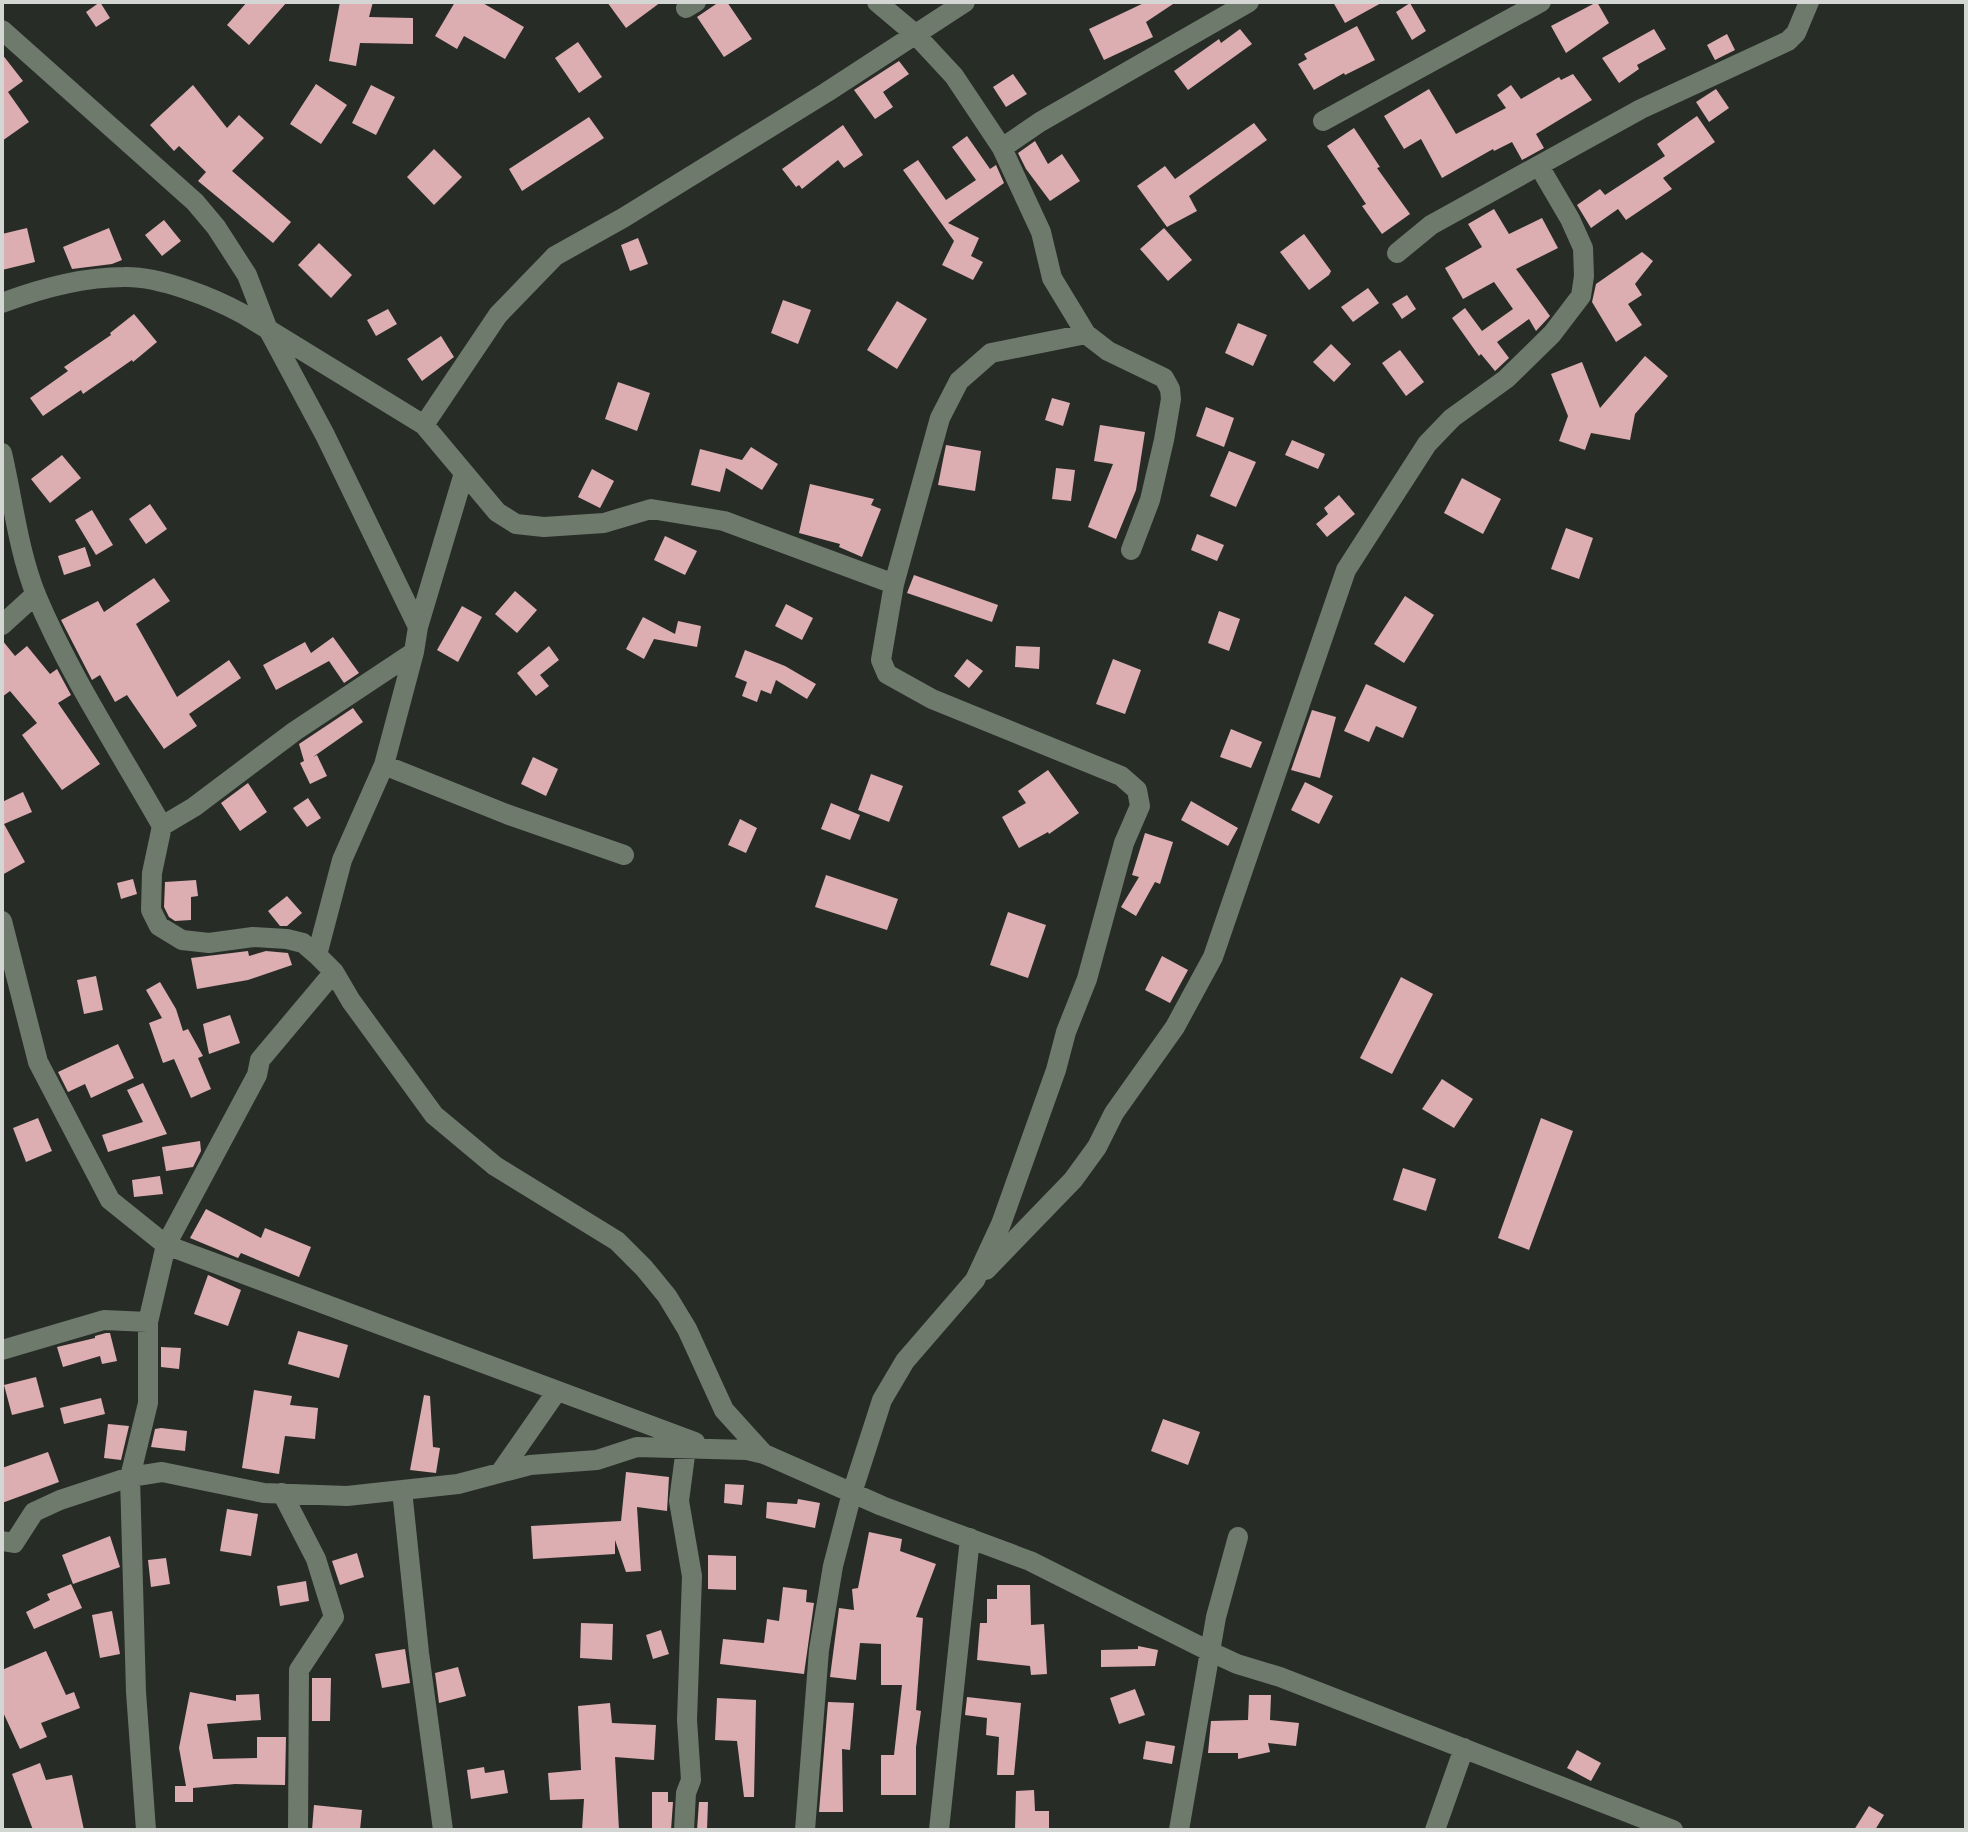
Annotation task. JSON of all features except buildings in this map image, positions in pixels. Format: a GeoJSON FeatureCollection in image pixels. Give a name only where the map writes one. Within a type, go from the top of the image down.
{"type":"FeatureCollection","features":[{"type":"Feature","properties":{"kind":"street"},"geometry":{"type":"LineString","coordinates":[[877,2],[915,34],[954,76],[1002,148],[1041,232],[1052,278],[1086,334],[1108,351],[1164,378],[1170,389],[1161,455],[1150,500],[1131,550]]}},
{"type":"Feature","properties":{"kind":"street"},"geometry":{"type":"LineString","coordinates":[[424,425],[498,315],[555,256],[623,218],[827,92],[965,2]]}},
{"type":"Feature","properties":{"kind":"street"},"geometry":{"type":"LineString","coordinates":[[1002,148],[1040,122],[1249,2]]}},
{"type":"Feature","properties":{"kind":"street"},"geometry":{"type":"LineString","coordinates":[[1323,121],[1541,2]]}},
{"type":"Feature","properties":{"kind":"street"},"geometry":{"type":"LineString","coordinates":[[1397,253],[1431,225],[1641,109],[1788,41],[1796,33],[1809,2]]}},
{"type":"Feature","properties":{"kind":"street"},"geometry":{"type":"LineString","coordinates":[[2,30],[195,202],[216,227],[247,275],[267,327],[325,435],[418,627]]}},
{"type":"Feature","properties":{"kind":"street"},"geometry":{"type":"LineString","coordinates":[[805,1830],[819,1650],[833,1566],[852,1493],[882,1400],[905,1361],[975,1280],[1073,1180],[1097,1147],[1114,1113],[1175,1027],[1213,957],[1346,570],[1427,444],[1452,418],[1506,379],[1552,334],[1581,296],[1583,248],[1539,166]]}},
{"type":"Feature","properties":{"kind":"street"},"geometry":{"type":"LineString","coordinates":[[2,303],[68,284],[126,276],[157,282],[227,305],[424,425],[497,512],[516,524],[544,527],[604,523],[651,509],[724,521],[894,584]]}},
{"type":"Feature","properties":{"kind":"street"},"geometry":{"type":"LineString","coordinates":[[975,1280],[1001,1224],[1056,1070],[1066,1032],[1087,979],[1124,843],[1140,806],[1137,790],[1121,776],[932,699],[887,674],[881,660],[882,646],[894,584],[940,418],[959,381],[991,353],[1086,334]]}},
{"type":"Feature","properties":{"kind":"street"},"geometry":{"type":"LineString","coordinates":[[2,453],[22,551],[36,594],[66,656],[162,826],[152,873],[151,910],[159,926],[182,940],[209,943],[253,937],[287,939],[303,943],[317,955],[334,972],[368,1025],[434,1115],[495,1166],[617,1241],[644,1268],[677,1311],[724,1410],[764,1454]]}},
{"type":"Feature","properties":{"kind":"street"},"geometry":{"type":"LineString","coordinates":[[317,955],[342,860],[384,765],[418,627],[464,473]]}},
{"type":"Feature","properties":{"kind":"street"},"geometry":{"type":"LineString","coordinates":[[2,625],[36,594]]}},
{"type":"Feature","properties":{"kind":"street"},"geometry":{"type":"LineString","coordinates":[[162,826],[194,807],[295,731],[414,652]]}},
{"type":"Feature","properties":{"kind":"street"},"geometry":{"type":"LineString","coordinates":[[384,765],[509,815],[624,855]]}},
{"type":"Feature","properties":{"kind":"street"},"geometry":{"type":"LineString","coordinates":[[2,921],[38,1062],[110,1200],[166,1245],[714,1449]]}},
{"type":"Feature","properties":{"kind":"street"},"geometry":{"type":"LineString","coordinates":[[146,1830],[136,1692],[130,1477],[148,1403],[148,1322],[166,1245],[257,1075],[260,1060],[334,972]]}},
{"type":"Feature","properties":{"kind":"street"},"geometry":{"type":"LineString","coordinates":[[2,1350],[104,1320],[148,1322]]}},
{"type":"Feature","properties":{"kind":"street"},"geometry":{"type":"LineString","coordinates":[[500,1473],[557,1391]]}},
{"type":"Feature","properties":{"kind":"street"},"geometry":{"type":"LineString","coordinates":[[2,1541],[14,1543],[34,1512],[60,1500],[130,1477],[162,1472],[264,1493],[347,1496],[458,1484],[530,1465],[597,1460],[637,1447],[747,1450],[764,1454],[852,1493],[1030,1561],[1209,1651],[1673,1830]]}},
{"type":"Feature","properties":{"kind":"street"},"geometry":{"type":"LineString","coordinates":[[684,1830],[686,1793],[691,1780],[687,1720],[692,1576],[679,1501],[686,1448]]}},
{"type":"Feature","properties":{"kind":"street"},"geometry":{"type":"LineString","coordinates":[[402,1490],[443,1830]]}},
{"type":"Feature","properties":{"kind":"street"},"geometry":{"type":"LineString","coordinates":[[282,1493],[316,1559],[334,1617],[299,1670],[298,1830]]}},
{"type":"Feature","properties":{"kind":"street"},"geometry":{"type":"LineString","coordinates":[[1179,1830],[1209,1651],[1238,1537]]}},
{"type":"Feature","properties":{"kind":"street"},"geometry":{"type":"LineString","coordinates":[[939,1830],[970,1538]]}},
{"type":"Feature","properties":{"kind":"street"},"geometry":{"type":"LineString","coordinates":[[1435,1830],[1464,1748]]}}]}
